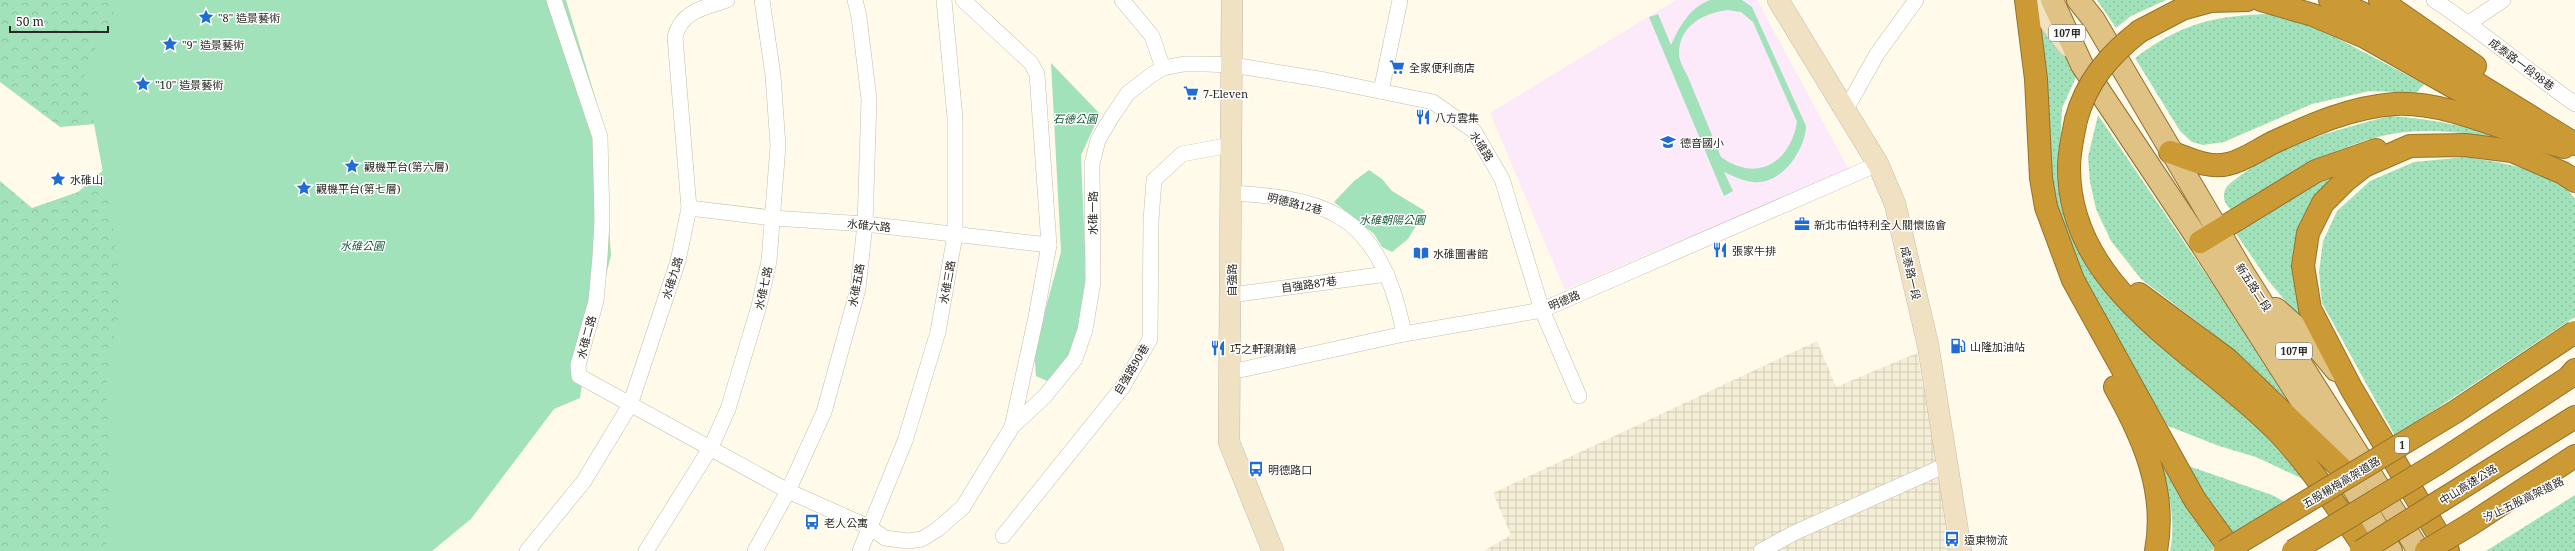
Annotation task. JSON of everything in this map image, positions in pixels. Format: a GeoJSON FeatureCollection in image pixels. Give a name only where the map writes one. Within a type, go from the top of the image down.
{"type":"FeatureCollection","features":[{"type":"Feature","properties":{"kind":"highway"},"geometry":{"type":"LineString","coordinates":[[2019,0],[2023,26],[2035,190],[2039,214],[2077,318],[2117,390],[2151,461],[2160,527],[2156,551]]}},
{"type":"Feature","properties":{"kind":"highway"},"geometry":{"type":"LineString","coordinates":[[2026,0],[2036,79],[2041,178],[2046,207],[2070,272],[2194,500],[2232,551]]}},
{"type":"Feature","properties":{"kind":"highway"},"geometry":{"type":"LineString","coordinates":[[2248,0],[2211,1],[2189,7],[2140,31],[2114,51],[2081,100],[2076,120],[2069,167],[2070,186],[2075,215],[2081,230],[2110,280],[2139,312],[2278,432],[2327,494],[2367,551]]}},
{"type":"Feature","properties":{"kind":"highway"},"geometry":{"type":"LineString","coordinates":[[2261,0],[2313,15],[2365,37],[2477,102],[2571,146]]}},
{"type":"Feature","properties":{"kind":"highway"},"geometry":{"type":"LineString","coordinates":[[2330,0],[2362,13],[2571,146]]}},
{"type":"Feature","properties":{"kind":"highway"},"geometry":{"type":"LineString","coordinates":[[2380,0],[2503,86],[2575,127]]}},
{"type":"Feature","properties":{"kind":"highway"},"geometry":{"type":"LineString","coordinates":[[2170,152],[2203,164],[2228,164],[2310,125],[2348,112],[2396,104],[2450,109],[2495,126],[2571,146]]}},
{"type":"Feature","properties":{"kind":"highway"},"geometry":{"type":"LineString","coordinates":[[2200,242],[2316,172],[2368,151],[2410,146],[2465,145],[2512,151],[2563,173],[2575,181]]}},
{"type":"Feature","properties":{"kind":"highway"},"geometry":{"type":"LineString","coordinates":[[2410,146],[2364,166],[2346,180],[2323,203],[2308,233],[2303,266],[2310,310],[2351,388],[2448,551]]}},
{"type":"Feature","properties":{"kind":"highway"},"geometry":{"type":"LineString","coordinates":[[2070,186],[2112,266],[2134,291],[2227,359],[2342,469]]}},
{"type":"Feature","properties":{"kind":"highway","name":"五股楊梅高架道路"},"geometry":{"type":"LineString","coordinates":[[2225,551],[2455,412],[2575,332]]}},
{"type":"Feature","properties":{"kind":"highway"},"geometry":{"type":"LineString","coordinates":[[2293,551],[2438,463],[2568,378],[2575,370]]}},
{"type":"Feature","properties":{"kind":"highway","name":"中山高速公路"},"geometry":{"type":"LineString","coordinates":[[2361,551],[2575,417]]}},
{"type":"Feature","properties":{"kind":"highway"},"geometry":{"type":"LineString","coordinates":[[2426,551],[2471,524],[2575,456]]}},
{"type":"Feature","properties":{"kind":"highway","name":"汐止五股高架道路"},"geometry":{"type":"LineString","coordinates":[[2471,524],[2575,473]]}},
{"type":"Feature","properties":{"kind":"main road","name":"自強路"},"geometry":{"type":"LineString","coordinates":[[1232,0],[1231,372],[1229,442],[1273,551]]}},
{"type":"Feature","properties":{"kind":"main road","name":"成泰路一段"},"geometry":{"type":"LineString","coordinates":[[1778,0],[1878,164],[1894,204],[1928,345],[1946,465],[1961,551]]}},
{"type":"Feature","properties":{"kind":"main road","name":"新五路二段"},"geometry":{"type":"LineString","coordinates":[[2033,0],[2082,65],[2200,242],[2342,469],[2391,551]]}},
{"type":"Feature","properties":{"kind":"main road","name":"新五路二段"},"geometry":{"type":"LineString","coordinates":[[2052,0],[2082,65]]}},
{"type":"Feature","properties":{"kind":"main road","name":"新五路二段"},"geometry":{"type":"LineString","coordinates":[[2078,0],[2094,20]]}},
{"type":"Feature","properties":{"kind":"main road","name":"新五路二段"},"geometry":{"type":"LineString","coordinates":[[2085,0],[2094,20],[2170,152],[2419,551]]}},
{"type":"Feature","properties":{"kind":"main road"},"geometry":{"type":"LineString","coordinates":[[2258,292],[2312,341],[2351,388]]}},
{"type":"Feature","properties":{"kind":"street","name":"水碓二路"},"geometry":{"type":"LineString","coordinates":[[554,0],[600,137],[602,220],[600,257],[596,301],[578,365],[579,376],[630,405],[711,447],[788,491],[871,528]]}},
{"type":"Feature","properties":{"kind":"street","name":"水碓九路"},"geometry":{"type":"LineString","coordinates":[[527,551],[584,480],[630,405],[678,261],[689,208],[674,37],[677,26],[687,14],[727,0]]}},
{"type":"Feature","properties":{"kind":"street","name":"水碓七路"},"geometry":{"type":"LineString","coordinates":[[646,551],[711,447],[728,409],[760,306],[769,261],[774,218],[778,146],[773,75],[762,0]]}},
{"type":"Feature","properties":{"kind":"street","name":"水碓五路"},"geometry":{"type":"LineString","coordinates":[[755,551],[788,491],[824,412],[858,289],[865,224],[869,99],[859,17],[855,0]]}},
{"type":"Feature","properties":{"kind":"street","name":"水碓三路"},"geometry":{"type":"LineString","coordinates":[[860,551],[871,528],[905,441],[938,332],[955,235],[955,118],[944,0]]}},
{"type":"Feature","properties":{"kind":"street","name":"水碓一路"},"geometry":{"type":"LineString","coordinates":[[963,0],[1031,63],[1037,74],[1049,245],[1036,316],[1012,426]]}},
{"type":"Feature","properties":{"kind":"street"},"geometry":{"type":"LineString","coordinates":[[1122,0],[1152,36],[1163,68]]}},
{"type":"Feature","properties":{"kind":"street"},"geometry":{"type":"LineString","coordinates":[[1381,91],[1400,0]]}},
{"type":"Feature","properties":{"kind":"street"},"geometry":{"type":"LineString","coordinates":[[1845,111],[1877,54],[1916,0]]}},
{"type":"Feature","properties":{"kind":"street","name":"成泰路一段98巷"},"geometry":{"type":"LineString","coordinates":[[2434,0],[2469,23],[2501,50],[2575,104]]}},
{"type":"Feature","properties":{"kind":"street"},"geometry":{"type":"LineString","coordinates":[[2469,23],[2503,0]]}},
{"type":"Feature","properties":{"kind":"street","name":"水碓一路"},"geometry":{"type":"LineString","coordinates":[[871,528],[885,538],[908,541],[922,539],[938,529],[963,507],[1012,426],[1045,396],[1075,359],[1085,330],[1093,282],[1092,164],[1098,140],[1128,93],[1163,68],[1184,64],[1232,65]]}},
{"type":"Feature","properties":{"kind":"street","name":"水碓路"},"geometry":{"type":"LineString","coordinates":[[1232,65],[1381,91],[1432,102],[1474,131],[1502,179],[1542,310],[1579,396]]}},
{"type":"Feature","properties":{"kind":"street","name":"自強路90巷"},"geometry":{"type":"LineString","coordinates":[[1002,536],[1122,388],[1150,339],[1151,220],[1154,180],[1182,154],[1231,145]]}},
{"type":"Feature","properties":{"kind":"street","name":"明德路"},"geometry":{"type":"LineString","coordinates":[[1231,372],[1404,334],[1542,310],[1878,164]]}},
{"type":"Feature","properties":{"kind":"street","name":"明德路12巷"},"geometry":{"type":"LineString","coordinates":[[1231,193],[1262,195],[1292,200],[1340,217],[1360,233],[1376,254],[1387,274],[1397,300],[1404,334]]}},
{"type":"Feature","properties":{"kind":"street","name":"水碓六路"},"geometry":{"type":"LineString","coordinates":[[689,208],[774,218],[865,224],[1049,245]]}},
{"type":"Feature","properties":{"kind":"street","name":"自強路87巷"},"geometry":{"type":"LineString","coordinates":[[1231,295],[1387,274]]}},
{"type":"Feature","properties":{"kind":"street"},"geometry":{"type":"LineString","coordinates":[[1761,551],[1794,533],[1946,465]]}},
{"type":"Feature","properties":{"kind":"shaded area","name":"德音國小"},"geometry":{"type":"Polygon","coordinates":[[[1676,0],[1757,0],[1850,172],[1648,254],[1565,290],[1490,113],[1676,0]]]}},
{"type":"Feature","properties":{"kind":"shaded area"},"geometry":{"type":"Polygon","coordinates":[[[1817,341],[1836,387],[1917,353],[1954,551],[1484,551],[1511,535],[1493,493],[1817,341]]]}},
{"type":"Feature","properties":{"kind":"green space","name":"水碓公園"},"geometry":{"type":"Polygon","coordinates":[[[0,0],[538,0],[395,551],[0,551],[0,181],[32,208],[78,192],[107,167],[95,124],[60,127],[0,82],[0,0]]]}},
{"type":"Feature","properties":{"kind":"green space","name":"水碓公園"},"geometry":{"type":"Polygon","coordinates":[[[120,0],[566,0],[602,120],[611,255],[585,361],[580,398],[554,409],[471,519],[432,551],[106,551],[109,521],[107,384],[121,297],[113,227],[84,70],[120,0]]]}},
{"type":"Feature","properties":{"kind":"green space"},"geometry":{"type":"Polygon","coordinates":[[[1710,0],[1742,0],[1752,7],[1806,126],[1805,135],[1796,155],[1782,172],[1773,178],[1753,182],[1724,172],[1733,191],[1724,196],[1649,17],[1658,14],[1671,45],[1686,18],[1703,3],[1710,0]],[[1728,10],[1710,14],[1694,23],[1683,36],[1680,44],[1679,57],[1721,157],[1734,165],[1747,168],[1759,168],[1770,165],[1779,158],[1787,148],[1793,136],[1797,122],[1753,22],[1741,12],[1728,10]]]}},
{"type":"Feature","properties":{"kind":"green space"},"geometry":{"type":"Polygon","coordinates":[[[2097,0],[2166,0],[2131,16],[2116,28],[2097,0]]]}},
{"type":"Feature","properties":{"kind":"green space"},"geometry":{"type":"Polygon","coordinates":[[[2033,13],[2078,73],[2062,108],[2059,173],[2098,280],[2120,307],[2144,332],[2249,418],[2307,481],[2256,457],[2219,446],[2168,426],[2090,299],[2058,226],[2033,13]]]}},
{"type":"Feature","properties":{"kind":"green space"},"geometry":{"type":"Polygon","coordinates":[[[2273,14],[2322,30],[2424,84],[2416,93],[2370,91],[2312,104],[2224,142],[2203,145],[2192,142],[2180,131],[2135,58],[2168,36],[2200,23],[2234,16],[2273,14]]]}},
{"type":"Feature","properties":{"kind":"green space","name":"石德公園"},"geometry":{"type":"Polygon","coordinates":[[[1051,63],[1100,114],[1081,155],[1086,275],[1078,327],[1068,360],[1054,384],[1036,376],[1034,351],[1061,252],[1051,63]]]}},
{"type":"Feature","properties":{"kind":"green space"},"geometry":{"type":"Polygon","coordinates":[[[2098,115],[2296,407],[2212,333],[2141,279],[2111,241],[2096,209],[2090,182],[2088,157],[2098,115]]]}},
{"type":"Feature","properties":{"kind":"green space"},"geometry":{"type":"Polygon","coordinates":[[[2391,116],[2424,119],[2456,125],[2520,141],[2463,133],[2434,131],[2405,132],[2381,136],[2358,143],[2314,162],[2232,211],[2226,204],[2224,192],[2230,184],[2241,175],[2276,154],[2313,138],[2351,126],[2391,116]]]}},
{"type":"Feature","properties":{"kind":"green space"},"geometry":{"type":"Polygon","coordinates":[[[2466,157],[2510,165],[2541,174],[2566,189],[2575,199],[2575,317],[2395,436],[2322,303],[2319,272],[2323,241],[2337,211],[2370,181],[2414,162],[2466,157]]]}},
{"type":"Feature","properties":{"kind":"green space","name":"水碓朝陽公園"},"geometry":{"type":"Polygon","coordinates":[[[1369,170],[1382,179],[1392,191],[1425,211],[1408,239],[1392,252],[1382,247],[1374,234],[1334,202],[1354,181],[1369,170]]]}},
{"type":"Feature","properties":{"kind":"green space"},"geometry":{"type":"Polygon","coordinates":[[[2335,173],[2311,202],[2296,236],[2295,293],[2323,346],[2267,279],[2235,232],[2335,173]]]}},
{"type":"Feature","properties":{"kind":"green space"},"geometry":{"type":"Polygon","coordinates":[[[2157,455],[2272,495],[2289,504],[2211,551],[2170,551],[2172,538],[2172,514],[2157,455]]]}},
{"type":"Feature","properties":{"kind":"green space"},"geometry":{"type":"Polygon","coordinates":[[[2575,495],[2575,551],[2486,551],[2575,495]]]}},
{"type":"Feature","properties":{"kind":"place","name":"\"8\" 造景藝術"},"geometry":{"type":"Point","coordinates":[206,17]}},
{"type":"Feature","properties":{"kind":"place","name":"\"9\" 造景藝術"},"geometry":{"type":"Point","coordinates":[170,44]}},
{"type":"Feature","properties":{"kind":"place","name":"全家便利商店"},"geometry":{"type":"Point","coordinates":[1397,67]}},
{"type":"Feature","properties":{"kind":"place","name":"\"10\" 造景藝術"},"geometry":{"type":"Point","coordinates":[143,84]}},
{"type":"Feature","properties":{"kind":"place","name":"7-Eleven"},"geometry":{"type":"Point","coordinates":[1191,93]}},
{"type":"Feature","properties":{"kind":"place","name":"八方雲集"},"geometry":{"type":"Point","coordinates":[1423,117]}},
{"type":"Feature","properties":{"kind":"place","name":"德音國小"},"geometry":{"type":"Point","coordinates":[1668,142]}},
{"type":"Feature","properties":{"kind":"place","name":"觀機平台(第六層)"},"geometry":{"type":"Point","coordinates":[352,166]}},
{"type":"Feature","properties":{"kind":"place","name":"水碓山"},"geometry":{"type":"Point","coordinates":[58,179]}},
{"type":"Feature","properties":{"kind":"place","name":"觀機平台(第七層)"},"geometry":{"type":"Point","coordinates":[304,188]}},
{"type":"Feature","properties":{"kind":"place","name":"新北市伯特利全人關懷協會"},"geometry":{"type":"Point","coordinates":[1802,224]}},
{"type":"Feature","properties":{"kind":"place","name":"張家牛排"},"geometry":{"type":"Point","coordinates":[1720,250]}},
{"type":"Feature","properties":{"kind":"place","name":"水碓圖書館"},"geometry":{"type":"Point","coordinates":[1421,253]}},
{"type":"Feature","properties":{"kind":"place","name":"山隆加油站"},"geometry":{"type":"Point","coordinates":[1958,346]}},
{"type":"Feature","properties":{"kind":"place","name":"巧之軒涮涮鍋"},"geometry":{"type":"Point","coordinates":[1218,348]}},
{"type":"Feature","properties":{"kind":"place","name":"明德路口"},"geometry":{"type":"Point","coordinates":[1256,469]}},
{"type":"Feature","properties":{"kind":"place","name":"老人公寓"},"geometry":{"type":"Point","coordinates":[812,522]}},
{"type":"Feature","properties":{"kind":"place","name":"遠東物流"},"geometry":{"type":"Point","coordinates":[1952,539]}}]}
